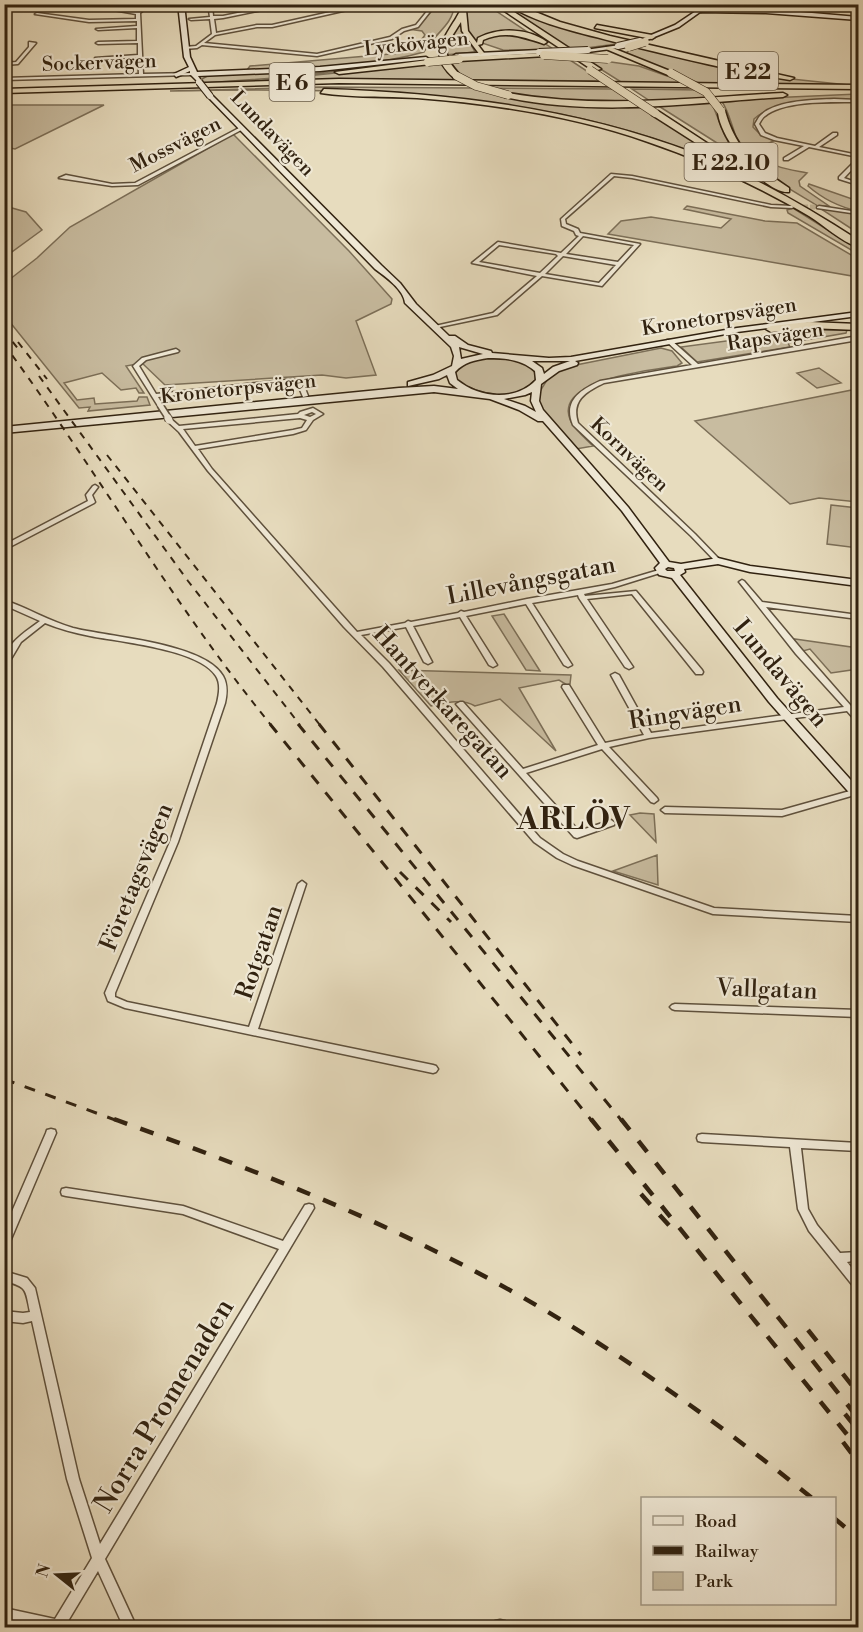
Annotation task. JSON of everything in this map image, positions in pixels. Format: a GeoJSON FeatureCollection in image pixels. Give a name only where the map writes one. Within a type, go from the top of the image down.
{"type":"FeatureCollection","features":[{"type":"Feature","properties":{"kind":"highway","name":"E 22"},"geometry":{"type":"LineString","coordinates":[[463,4],[462,15],[446,41],[442,55],[444,63],[458,76],[476,86],[508,95],[562,104],[606,106],[858,92]]}},
{"type":"Feature","properties":{"kind":"highway","name":"E 22.10"},"geometry":{"type":"LineString","coordinates":[[491,4],[858,244]]}},
{"type":"Feature","properties":{"kind":"highway","name":"E 22.10"},"geometry":{"type":"LineString","coordinates":[[497,4],[590,68]]}},
{"type":"Feature","properties":{"kind":"highway","name":"E 22"},"geometry":{"type":"LineString","coordinates":[[509,4],[598,35],[723,66],[788,78],[858,86]]}},
{"type":"Feature","properties":{"kind":"highway"},"geometry":{"type":"LineString","coordinates":[[530,13],[565,23],[647,39]]}},
{"type":"Feature","properties":{"kind":"highway"},"geometry":{"type":"LineString","coordinates":[[462,15],[465,31],[483,53]]}},
{"type":"Feature","properties":{"kind":"highway"},"geometry":{"type":"LineString","coordinates":[[483,53],[479,41],[482,37],[493,34],[528,35],[590,68]]}},
{"type":"Feature","properties":{"kind":"highway"},"geometry":{"type":"LineString","coordinates":[[628,56],[624,52],[629,47],[660,34]]}},
{"type":"Feature","properties":{"kind":"highway"},"geometry":{"type":"LineString","coordinates":[[480,44],[494,49],[608,59],[671,73]]}},
{"type":"Feature","properties":{"kind":"highway"},"geometry":{"type":"LineString","coordinates":[[608,48],[671,73],[706,91],[716,101],[728,135],[739,154],[758,171],[803,202]]}},
{"type":"Feature","properties":{"kind":"highway"},"geometry":{"type":"LineString","coordinates":[[135,88],[262,80],[458,57],[538,53]]}},
{"type":"Feature","properties":{"kind":"highway","name":"E 6"},"geometry":{"type":"LineString","coordinates":[[4,93],[364,81],[858,86]]}},
{"type":"Feature","properties":{"kind":"highway","name":"E 6"},"geometry":{"type":"LineString","coordinates":[[4,93],[89,93],[341,85],[858,92]]}},
{"type":"Feature","properties":{"kind":"highway"},"geometry":{"type":"LineString","coordinates":[[89,93],[346,91],[433,97],[514,108],[600,126],[678,149],[731,171],[808,212]]}},
{"type":"Feature","properties":{"kind":"highway","name":"E 22.10"},"geometry":{"type":"LineString","coordinates":[[658,112],[858,238]]}},
{"type":"Feature","properties":{"kind":"highway"},"geometry":{"type":"LineString","coordinates":[[771,329],[818,325],[858,327]]}},
{"type":"Feature","properties":{"kind":"main road","name":"Lundavägen"},"geometry":{"type":"LineString","coordinates":[[181,4],[185,48],[192,71],[198,81],[241,129],[378,267],[395,290],[455,346],[458,356],[451,375],[453,381],[463,389],[522,408],[552,427]]}},
{"type":"Feature","properties":{"kind":"main road","name":"Lyckövägen"},"geometry":{"type":"LineString","coordinates":[[660,34],[700,12],[708,4]]}},
{"type":"Feature","properties":{"kind":"main road"},"geometry":{"type":"LineString","coordinates":[[700,12],[766,11],[858,19]]}},
{"type":"Feature","properties":{"kind":"main road","name":"Lyckövägen"},"geometry":{"type":"LineString","coordinates":[[458,57],[483,53],[538,53],[608,48],[647,39],[700,12]]}},
{"type":"Feature","properties":{"kind":"main road","name":"Lyckövägen"},"geometry":{"type":"LineString","coordinates":[[192,71],[220,73],[320,69],[427,61]]}},
{"type":"Feature","properties":{"kind":"main road"},"geometry":{"type":"LineString","coordinates":[[176,75],[192,71]]}},
{"type":"Feature","properties":{"kind":"main road"},"geometry":{"type":"LineString","coordinates":[[198,81],[206,74],[220,73]]}},
{"type":"Feature","properties":{"kind":"main road","name":"Kronetorpsvägen"},"geometry":{"type":"LineString","coordinates":[[539,382],[556,369],[569,364],[669,343],[858,316]]}},
{"type":"Feature","properties":{"kind":"main road","name":"Kronetorpsvägen"},"geometry":{"type":"LineString","coordinates":[[514,357],[566,359],[858,316]]}},
{"type":"Feature","properties":{"kind":"main road","name":"Lundavägen"},"geometry":{"type":"LineString","coordinates":[[436,327],[465,347],[514,357],[537,368],[540,373],[535,404],[552,427],[625,509],[664,567]]}},
{"type":"Feature","properties":{"kind":"main road","name":"Lundavägen"},"geometry":{"type":"LineString","coordinates":[[455,367],[478,357],[504,356]]}},
{"type":"Feature","properties":{"kind":"main road","name":"Kronetorpsvägen"},"geometry":{"type":"LineString","coordinates":[[306,398],[413,384],[436,377],[455,367]]}},
{"type":"Feature","properties":{"kind":"main road"},"geometry":{"type":"LineString","coordinates":[[476,394],[513,395],[528,391],[539,382]]}},
{"type":"Feature","properties":{"kind":"main road","name":"Kronetorpsvägen"},"geometry":{"type":"LineString","coordinates":[[4,428],[306,398],[427,389],[476,394]]}},
{"type":"Feature","properties":{"kind":"main road"},"geometry":{"type":"LineString","coordinates":[[664,567],[677,571],[718,561],[750,569],[858,583]]}},
{"type":"Feature","properties":{"kind":"main road","name":"Lundavägen"},"geometry":{"type":"LineString","coordinates":[[677,571],[772,700],[858,794]]}},
{"type":"Feature","properties":{"kind":"street"},"geometry":{"type":"LineString","coordinates":[[81,4],[138,13],[150,4]]}},
{"type":"Feature","properties":{"kind":"street"},"geometry":{"type":"LineString","coordinates":[[210,4],[214,34]]}},
{"type":"Feature","properties":{"kind":"street"},"geometry":{"type":"LineString","coordinates":[[191,19],[211,18],[290,4]]}},
{"type":"Feature","properties":{"kind":"street"},"geometry":{"type":"LineString","coordinates":[[201,44],[214,34],[252,26],[272,26],[374,4]]}},
{"type":"Feature","properties":{"kind":"street"},"geometry":{"type":"LineString","coordinates":[[185,48],[201,44],[316,55],[391,38],[403,30],[417,26],[435,4]]}},
{"type":"Feature","properties":{"kind":"street"},"geometry":{"type":"LineString","coordinates":[[642,4],[700,12]]}},
{"type":"Feature","properties":{"kind":"street"},"geometry":{"type":"LineString","coordinates":[[138,13],[141,76]]}},
{"type":"Feature","properties":{"kind":"street"},"geometry":{"type":"LineString","coordinates":[[37,14],[89,21],[138,20]]}},
{"type":"Feature","properties":{"kind":"street"},"geometry":{"type":"LineString","coordinates":[[111,28],[138,27]]}},
{"type":"Feature","properties":{"kind":"street"},"geometry":{"type":"LineString","coordinates":[[111,43],[140,42]]}},
{"type":"Feature","properties":{"kind":"street"},"geometry":{"type":"LineString","coordinates":[[4,64],[17,63],[30,46]]}},
{"type":"Feature","properties":{"kind":"street"},"geometry":{"type":"LineString","coordinates":[[111,58],[140,56]]}},
{"type":"Feature","properties":{"kind":"street","name":"Sockervägen"},"geometry":{"type":"LineString","coordinates":[[4,79],[176,75]]}},
{"type":"Feature","properties":{"kind":"street"},"geometry":{"type":"LineString","coordinates":[[858,101],[785,106],[768,111],[758,120],[757,124],[763,134],[858,156]]}},
{"type":"Feature","properties":{"kind":"street","name":"Mossvägen"},"geometry":{"type":"LineString","coordinates":[[87,180],[122,186],[136,184],[241,129]]}},
{"type":"Feature","properties":{"kind":"street"},"geometry":{"type":"LineString","coordinates":[[816,147],[835,134]]}},
{"type":"Feature","properties":{"kind":"street"},"geometry":{"type":"LineString","coordinates":[[786,159],[808,146]]}},
{"type":"Feature","properties":{"kind":"street"},"geometry":{"type":"LineString","coordinates":[[856,163],[841,178],[858,184]]}},
{"type":"Feature","properties":{"kind":"street"},"geometry":{"type":"LineString","coordinates":[[619,264],[498,243],[475,263],[600,285],[638,244],[580,234],[564,225],[563,219],[613,175],[771,206],[792,207]]}},
{"type":"Feature","properties":{"kind":"street"},"geometry":{"type":"LineString","coordinates":[[819,207],[858,213]]}},
{"type":"Feature","properties":{"kind":"street"},"geometry":{"type":"LineString","coordinates":[[436,327],[488,317],[539,274],[580,234]]}},
{"type":"Feature","properties":{"kind":"street","name":"Rapsvägen"},"geometry":{"type":"LineString","coordinates":[[694,365],[858,338]]}},
{"type":"Feature","properties":{"kind":"street"},"geometry":{"type":"LineString","coordinates":[[669,343],[694,365]]}},
{"type":"Feature","properties":{"kind":"street","name":"Hantverkaregatan"},"geometry":{"type":"LineString","coordinates":[[176,351],[144,359],[136,366],[169,420],[179,428],[210,470],[386,665],[537,840],[560,856],[713,911],[858,919]]}},
{"type":"Feature","properties":{"kind":"street","name":"Kornvägen"},"geometry":{"type":"LineString","coordinates":[[694,365],[602,382],[575,399],[572,417],[579,429],[718,561]]}},
{"type":"Feature","properties":{"kind":"street"},"geometry":{"type":"LineString","coordinates":[[154,396],[294,381],[301,384],[306,398],[307,411]]}},
{"type":"Feature","properties":{"kind":"street"},"geometry":{"type":"LineString","coordinates":[[195,448],[304,429],[312,420],[319,417],[319,413],[307,411],[300,416]]}},
{"type":"Feature","properties":{"kind":"street"},"geometry":{"type":"LineString","coordinates":[[179,428],[300,416],[312,420]]}},
{"type":"Feature","properties":{"kind":"street"},"geometry":{"type":"LineString","coordinates":[[4,548],[92,502],[89,495],[95,487]]}},
{"type":"Feature","properties":{"kind":"street","name":"Lillevångsgatan"},"geometry":{"type":"LineString","coordinates":[[356,634],[527,601],[580,595],[613,586],[664,567]]}},
{"type":"Feature","properties":{"kind":"street"},"geometry":{"type":"LineString","coordinates":[[741,582],[854,707],[858,718]]}},
{"type":"Feature","properties":{"kind":"street"},"geometry":{"type":"LineString","coordinates":[[580,595],[634,592],[699,672]]}},
{"type":"Feature","properties":{"kind":"street"},"geometry":{"type":"LineString","coordinates":[[580,595],[629,667]]}},
{"type":"Feature","properties":{"kind":"street"},"geometry":{"type":"LineString","coordinates":[[527,601],[568,665]]}},
{"type":"Feature","properties":{"kind":"street","name":"Företagsvägen"},"geometry":{"type":"LineString","coordinates":[[4,602],[45,620],[90,635],[187,655],[210,665],[221,677],[224,685],[222,703],[174,842],[110,993],[111,999],[125,1005],[433,1069]]}},
{"type":"Feature","properties":{"kind":"street"},"geometry":{"type":"LineString","coordinates":[[760,604],[858,617]]}},
{"type":"Feature","properties":{"kind":"street"},"geometry":{"type":"LineString","coordinates":[[461,613],[493,665]]}},
{"type":"Feature","properties":{"kind":"street"},"geometry":{"type":"LineString","coordinates":[[4,664],[18,641],[45,620]]}},
{"type":"Feature","properties":{"kind":"street"},"geometry":{"type":"LineString","coordinates":[[408,623],[428,662]]}},
{"type":"Feature","properties":{"kind":"street"},"geometry":{"type":"LineString","coordinates":[[615,675],[649,736]]}},
{"type":"Feature","properties":{"kind":"street"},"geometry":{"type":"LineString","coordinates":[[567,687],[603,746],[654,800]]}},
{"type":"Feature","properties":{"kind":"street"},"geometry":{"type":"LineString","coordinates":[[460,704],[577,836],[611,823]]}},
{"type":"Feature","properties":{"kind":"street","name":"Ringvägen"},"geometry":{"type":"LineString","coordinates":[[522,772],[603,746],[649,736],[854,707]]}},
{"type":"Feature","properties":{"kind":"street"},"geometry":{"type":"LineString","coordinates":[[665,810],[782,813],[858,794]]}},
{"type":"Feature","properties":{"kind":"street","name":"Rotgatan"},"geometry":{"type":"LineString","coordinates":[[252,1032],[302,884]]}},
{"type":"Feature","properties":{"kind":"street","name":"Vallgatan"},"geometry":{"type":"LineString","coordinates":[[675,1007],[858,1014]]}},
{"type":"Feature","properties":{"kind":"street"},"geometry":{"type":"LineString","coordinates":[[4,1244],[51,1133]]}},
{"type":"Feature","properties":{"kind":"street"},"geometry":{"type":"LineString","coordinates":[[702,1138],[858,1147]]}},
{"type":"Feature","properties":{"kind":"street"},"geometry":{"type":"LineString","coordinates":[[795,1144],[803,1209],[813,1228],[858,1284]]}},
{"type":"Feature","properties":{"kind":"street"},"geometry":{"type":"LineString","coordinates":[[66,1192],[183,1210],[286,1246]]}},
{"type":"Feature","properties":{"kind":"street","name":"Norra Promenaden"},"geometry":{"type":"LineString","coordinates":[[61,1627],[99,1559],[309,1208]]}},
{"type":"Feature","properties":{"kind":"street"},"geometry":{"type":"LineString","coordinates":[[838,1258],[858,1256]]}},
{"type":"Feature","properties":{"kind":"street"},"geometry":{"type":"LineString","coordinates":[[4,1276],[23,1281],[30,1288],[74,1479],[99,1559],[131,1628]]}},
{"type":"Feature","properties":{"kind":"street"},"geometry":{"type":"LineString","coordinates":[[4,1316],[23,1318],[35,1316]]}},
{"type":"Feature","properties":{"kind":"street"},"geometry":{"type":"LineString","coordinates":[[4,1614],[61,1627]]}},
{"type":"Feature","properties":{"kind":"green space"},"geometry":{"type":"Polygon","coordinates":[[[437,5],[454,5],[453,12],[447,24],[424,52],[359,64],[247,70],[250,66],[402,53],[411,48],[377,50],[383,47],[410,45],[421,40],[425,35],[422,31],[408,29],[419,25],[437,5]]]}},
{"type":"Feature","properties":{"kind":"green space"},"geometry":{"type":"Polygon","coordinates":[[[466,5],[487,5],[532,35],[493,33],[477,40],[480,47],[478,48],[468,28],[466,5]]]}},
{"type":"Feature","properties":{"kind":"green space"},"geometry":{"type":"Polygon","coordinates":[[[501,5],[508,5],[534,16],[624,43],[571,50],[501,5]]]}},
{"type":"Feature","properties":{"kind":"green space"},"geometry":{"type":"Polygon","coordinates":[[[461,20],[463,30],[475,52],[445,55],[446,49],[461,20]]]}},
{"type":"Feature","properties":{"kind":"green space"},"geometry":{"type":"Polygon","coordinates":[[[514,34],[544,43],[556,51],[503,50],[481,41],[490,35],[514,34]]]}},
{"type":"Feature","properties":{"kind":"green space"},"geometry":{"type":"Polygon","coordinates":[[[636,46],[782,78],[858,86],[699,83],[628,55],[627,52],[636,46]]]}},
{"type":"Feature","properties":{"kind":"green space"},"geometry":{"type":"Polygon","coordinates":[[[523,56],[564,56],[602,81],[470,80],[453,71],[447,62],[523,56]]]}},
{"type":"Feature","properties":{"kind":"green space"},"geometry":{"type":"Polygon","coordinates":[[[583,58],[639,66],[687,83],[621,82],[583,58]]]}},
{"type":"Feature","properties":{"kind":"green space"},"geometry":{"type":"Polygon","coordinates":[[[437,59],[288,77],[204,83],[202,79],[209,75],[319,70],[437,59]]]}},
{"type":"Feature","properties":{"kind":"green space"},"geometry":{"type":"Polygon","coordinates":[[[440,62],[445,69],[460,80],[259,81],[440,62]]]}},
{"type":"Feature","properties":{"kind":"green space"},"geometry":{"type":"Polygon","coordinates":[[[319,87],[475,88],[499,95],[640,106],[758,183],[704,157],[634,132],[570,116],[504,104],[369,92],[170,91],[319,87]]]}},
{"type":"Feature","properties":{"kind":"green space"},"geometry":{"type":"Polygon","coordinates":[[[489,88],[614,89],[637,104],[562,101],[489,88]]]}},
{"type":"Feature","properties":{"kind":"green space"},"geometry":{"type":"Polygon","coordinates":[[[632,89],[700,90],[709,99],[653,103],[632,89]]]}},
{"type":"Feature","properties":{"kind":"green space"},"geometry":{"type":"Polygon","coordinates":[[[858,94],[858,100],[803,101],[775,107],[754,119],[753,127],[759,133],[775,140],[760,148],[758,152],[774,165],[807,173],[799,181],[800,186],[829,206],[818,206],[775,180],[755,164],[741,147],[721,100],[858,94]]]}},
{"type":"Feature","properties":{"kind":"green space"},"geometry":{"type":"Polygon","coordinates":[[[711,101],[725,136],[736,155],[657,105],[711,101]]]}},
{"type":"Feature","properties":{"kind":"green space"},"geometry":{"type":"Polygon","coordinates":[[[5,105],[104,105],[15,149],[5,147],[5,105]]]}},
{"type":"Feature","properties":{"kind":"green space"},"geometry":{"type":"Polygon","coordinates":[[[233,134],[349,251],[392,299],[391,304],[356,321],[376,375],[346,378],[322,375],[165,385],[142,363],[126,366],[144,393],[139,393],[136,388],[121,390],[102,373],[64,383],[77,400],[94,398],[95,404],[137,401],[139,397],[147,397],[150,405],[88,411],[90,407],[79,408],[5,316],[5,283],[37,258],[70,227],[233,134]]]}},
{"type":"Feature","properties":{"kind":"green space"},"geometry":{"type":"Polygon","coordinates":[[[809,184],[858,201],[858,211],[826,199],[808,186],[809,184]]]}},
{"type":"Feature","properties":{"kind":"green space"},"geometry":{"type":"Polygon","coordinates":[[[5,206],[26,212],[42,230],[5,257],[5,206]]]}},
{"type":"Feature","properties":{"kind":"green space"},"geometry":{"type":"Polygon","coordinates":[[[687,206],[765,221],[797,223],[858,259],[858,277],[608,234],[621,221],[651,217],[721,228],[731,219],[684,209],[687,206]]]}},
{"type":"Feature","properties":{"kind":"green space"},"geometry":{"type":"Polygon","coordinates":[[[793,208],[858,249],[858,254],[788,213],[787,210],[793,208]]]}},
{"type":"Feature","properties":{"kind":"green space"},"geometry":{"type":"Polygon","coordinates":[[[821,209],[858,214],[858,233],[821,209]]]}},
{"type":"Feature","properties":{"kind":"green space"},"geometry":{"type":"Polygon","coordinates":[[[809,330],[847,330],[846,333],[788,343],[790,347],[697,362],[681,347],[809,330]]]}},
{"type":"Feature","properties":{"kind":"green space"},"geometry":{"type":"Polygon","coordinates":[[[661,348],[672,351],[682,363],[677,366],[607,379],[589,386],[575,396],[569,407],[571,422],[593,446],[576,449],[544,415],[537,396],[547,380],[555,373],[566,367],[661,348]]]}},
{"type":"Feature","properties":{"kind":"green space"},"geometry":{"type":"Polygon","coordinates":[[[488,358],[521,362],[536,374],[535,380],[517,392],[507,394],[486,393],[457,381],[455,374],[461,366],[468,362],[488,358]]]}},
{"type":"Feature","properties":{"kind":"green space"},"geometry":{"type":"Polygon","coordinates":[[[819,368],[841,383],[817,388],[797,373],[819,368]]]}},
{"type":"Feature","properties":{"kind":"green space"},"geometry":{"type":"Polygon","coordinates":[[[857,389],[858,502],[819,498],[790,504],[695,421],[857,389]]]}},
{"type":"Feature","properties":{"kind":"green space"},"geometry":{"type":"Polygon","coordinates":[[[831,505],[858,508],[858,548],[827,544],[831,505]]]}},
{"type":"Feature","properties":{"kind":"green space"},"geometry":{"type":"Polygon","coordinates":[[[504,614],[540,671],[526,670],[492,616],[504,614]]]}},
{"type":"Feature","properties":{"kind":"green space"},"geometry":{"type":"Polygon","coordinates":[[[788,638],[858,648],[858,669],[831,673],[810,649],[799,652],[788,638]]]}},
{"type":"Feature","properties":{"kind":"green space"},"geometry":{"type":"Polygon","coordinates":[[[399,670],[571,675],[570,684],[567,685],[559,680],[519,688],[556,751],[500,699],[475,706],[459,702],[431,706],[399,670]]]}},
{"type":"Feature","properties":{"kind":"green space"},"geometry":{"type":"Polygon","coordinates":[[[654,814],[656,842],[630,815],[654,814]]]}},
{"type":"Feature","properties":{"kind":"green space"},"geometry":{"type":"Polygon","coordinates":[[[657,855],[658,885],[613,871],[657,855]]]}},
{"type":"Feature","properties":{"kind":"tunnel"},"geometry":{"type":"LineString","coordinates":[[796,207],[819,207]]}},
{"type":"Feature","properties":{"kind":"railway"},"geometry":{"type":"LineString","coordinates":[[4,331],[19,350]]}},
{"type":"Feature","properties":{"kind":"railway"},"geometry":{"type":"LineString","coordinates":[[18,342],[47,379]]}},
{"type":"Feature","properties":{"kind":"railway"},"geometry":{"type":"LineString","coordinates":[[4,344],[71,439],[168,585],[271,725]]}},
{"type":"Feature","properties":{"kind":"railway"},"geometry":{"type":"LineString","coordinates":[[39,376],[188,581],[300,725]]}},
{"type":"Feature","properties":{"kind":"railway"},"geometry":{"type":"LineString","coordinates":[[107,455],[320,725]]}},
{"type":"Feature","properties":{"kind":"railway"},"geometry":{"type":"LineString","coordinates":[[270,724],[592,1121]]}},
{"type":"Feature","properties":{"kind":"railway"},"geometry":{"type":"LineString","coordinates":[[298,724],[622,1121]]}},
{"type":"Feature","properties":{"kind":"railway"},"geometry":{"type":"LineString","coordinates":[[319,724],[581,1055]]}},
{"type":"Feature","properties":{"kind":"railway"},"geometry":{"type":"LineString","coordinates":[[400,872],[451,922]]}},
{"type":"Feature","properties":{"kind":"railway"},"geometry":{"type":"LineString","coordinates":[[4,1079],[118,1121]]}},
{"type":"Feature","properties":{"kind":"railway"},"geometry":{"type":"LineString","coordinates":[[114,1119],[318,1198],[398,1233],[487,1278],[536,1305],[631,1364],[723,1429],[811,1497]]}},
{"type":"Feature","properties":{"kind":"railway"},"geometry":{"type":"LineString","coordinates":[[591,1119],[858,1448]]}},
{"type":"Feature","properties":{"kind":"railway"},"geometry":{"type":"LineString","coordinates":[[621,1119],[858,1418]]}},
{"type":"Feature","properties":{"kind":"railway"},"geometry":{"type":"LineString","coordinates":[[641,1194],[674,1231]]}},
{"type":"Feature","properties":{"kind":"railway"},"geometry":{"type":"LineString","coordinates":[[808,1330],[858,1393]]}},
{"type":"Feature","properties":{"kind":"railway"},"geometry":{"type":"LineString","coordinates":[[845,1414],[858,1430]]}},
{"type":"Feature","properties":{"kind":"railway"},"geometry":{"type":"LineString","coordinates":[[843,1442],[858,1462]]}},
{"type":"Feature","properties":{"kind":"railway"},"geometry":{"type":"LineString","coordinates":[[836,1520],[858,1538]]}},
{"type":"Feature","properties":{"kind":"district","name":"ARLÖV"},"geometry":{"type":"Point","coordinates":[574,819]}}]}
